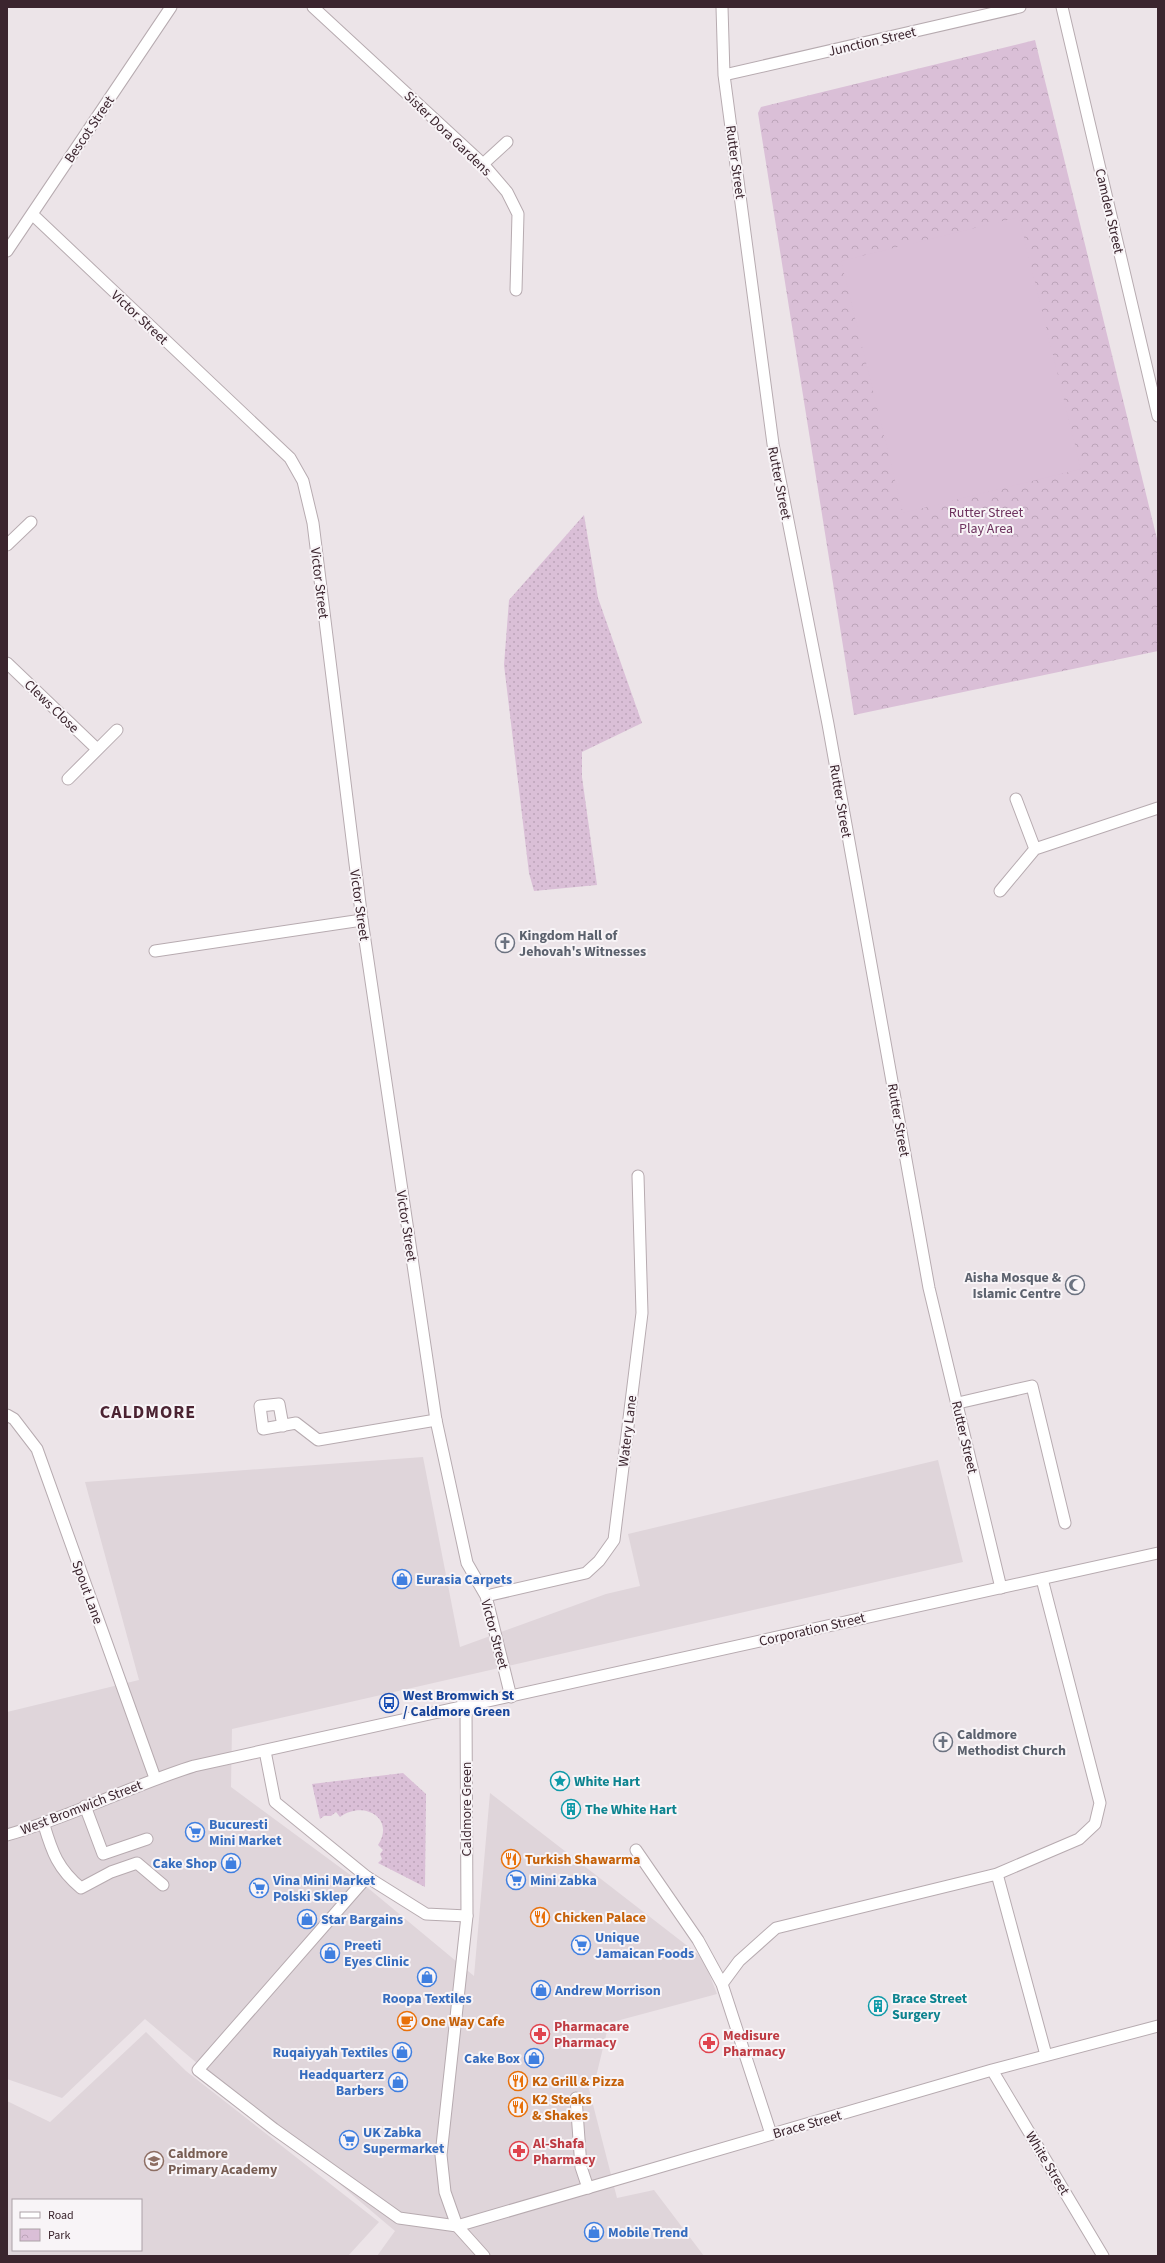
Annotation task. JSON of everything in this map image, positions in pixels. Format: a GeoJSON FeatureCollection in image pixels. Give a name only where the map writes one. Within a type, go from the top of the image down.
{"type":"FeatureCollection","features":[{"type":"Feature","properties":{"kind":"street","name":"Bescot Street"},"geometry":{"type":"LineString","coordinates":[[7,250],[171,7]]}},
{"type":"Feature","properties":{"kind":"street","name":"Sister Dora Gardens"},"geometry":{"type":"LineString","coordinates":[[313,7],[482,164],[507,192],[518,214],[516,290]]}},
{"type":"Feature","properties":{"kind":"street","name":"Rutter Street"},"geometry":{"type":"LineString","coordinates":[[722,7],[724,75],[773,444],[828,724],[929,1288],[958,1403],[1001,1588]]}},
{"type":"Feature","properties":{"kind":"street","name":"Junction Street"},"geometry":{"type":"LineString","coordinates":[[724,75],[1020,7]]}},
{"type":"Feature","properties":{"kind":"street","name":"Camden Street"},"geometry":{"type":"LineString","coordinates":[[1062,7],[1158,416]]}},
{"type":"Feature","properties":{"kind":"street"},"geometry":{"type":"LineString","coordinates":[[482,164],[507,142]]}},
{"type":"Feature","properties":{"kind":"street","name":"Victor Street"},"geometry":{"type":"LineString","coordinates":[[32,214],[290,458],[303,481],[313,523],[362,920],[436,1420],[467,1563],[486,1596],[511,1697]]}},
{"type":"Feature","properties":{"kind":"street"},"geometry":{"type":"LineString","coordinates":[[7,545],[31,522]]}},
{"type":"Feature","properties":{"kind":"street","name":"Clews Close"},"geometry":{"type":"LineString","coordinates":[[7,663],[97,749]]}},
{"type":"Feature","properties":{"kind":"street"},"geometry":{"type":"LineString","coordinates":[[68,779],[117,730]]}},
{"type":"Feature","properties":{"kind":"street"},"geometry":{"type":"LineString","coordinates":[[1016,799],[1035,849]]}},
{"type":"Feature","properties":{"kind":"street"},"geometry":{"type":"LineString","coordinates":[[1000,891],[1035,849],[1158,808]]}},
{"type":"Feature","properties":{"kind":"street"},"geometry":{"type":"LineString","coordinates":[[155,952],[362,920]]}},
{"type":"Feature","properties":{"kind":"street","name":"Watery Lane"},"geometry":{"type":"LineString","coordinates":[[486,1596],[586,1573],[599,1561],[614,1540],[642,1313],[638,1176]]}},
{"type":"Feature","properties":{"kind":"street"},"geometry":{"type":"LineString","coordinates":[[958,1403],[1032,1386],[1065,1523]]}},
{"type":"Feature","properties":{"kind":"street","name":"Spout Lane"},"geometry":{"type":"LineString","coordinates":[[7,1415],[14,1419],[37,1449],[155,1778]]}},
{"type":"Feature","properties":{"kind":"street"},"geometry":{"type":"LineString","coordinates":[[283,1426],[296,1423],[318,1440],[436,1420]]}},
{"type":"Feature","properties":{"kind":"street","name":"Corporation Street"},"geometry":{"type":"LineString","coordinates":[[466,1707],[1158,1554]]}},
{"type":"Feature","properties":{"kind":"street"},"geometry":{"type":"LineString","coordinates":[[722,1984],[739,1961],[776,1928],[997,1874],[1079,1839],[1095,1824],[1100,1803],[1042,1579]]}},
{"type":"Feature","properties":{"kind":"street"},"geometry":{"type":"LineString","coordinates":[[155,1778],[194,1766],[466,1707]]}},
{"type":"Feature","properties":{"kind":"street","name":"Caldmore Green"},"geometry":{"type":"LineString","coordinates":[[457,2226],[445,2192],[441,2155],[467,1916],[466,1707]]}},
{"type":"Feature","properties":{"kind":"street"},"geometry":{"type":"LineString","coordinates":[[265,1750],[275,1802],[367,1877],[426,1914],[467,1916]]}},
{"type":"Feature","properties":{"kind":"street","name":"West Bromwich Street"},"geometry":{"type":"LineString","coordinates":[[7,1835],[44,1825],[155,1778]]}},
{"type":"Feature","properties":{"kind":"street"},"geometry":{"type":"LineString","coordinates":[[86,1806],[103,1854],[147,1839]]}},
{"type":"Feature","properties":{"kind":"street"},"geometry":{"type":"LineString","coordinates":[[44,1825],[54,1857],[68,1877],[81,1888],[111,1872],[137,1863],[164,1885]]}},
{"type":"Feature","properties":{"kind":"street"},"geometry":{"type":"LineString","coordinates":[[636,1850],[698,1940],[722,1984],[771,2134]]}},
{"type":"Feature","properties":{"kind":"street"},"geometry":{"type":"LineString","coordinates":[[997,1874],[1046,2055]]}},
{"type":"Feature","properties":{"kind":"street"},"geometry":{"type":"LineString","coordinates":[[367,1877],[198,2070],[274,2129],[399,2218],[457,2226],[484,2256]]}},
{"type":"Feature","properties":{"kind":"street","name":"Brace Street"},"geometry":{"type":"LineString","coordinates":[[457,2226],[992,2070],[1158,2026]]}},
{"type":"Feature","properties":{"kind":"street","name":"White Street"},"geometry":{"type":"LineString","coordinates":[[992,2070],[1104,2256]]}},
{"type":"Feature","properties":{"kind":"street"},"geometry":{"type":"LineString","coordinates":[[576,2098],[581,2167],[588,2188]]}},
{"type":"Feature","properties":{"kind":"shaded area"},"geometry":{"type":"Polygon","coordinates":[[[423,1457],[460,1647],[606,1594],[640,1586],[628,1534],[938,1460],[963,1562],[232,1729],[231,1787],[368,1888],[474,1976],[490,1793],[703,1958],[717,1994],[609,2023],[595,2081],[589,2089],[617,2198],[654,2190],[704,2256],[377,2256],[395,2231],[145,2019],[62,2098],[7,2079],[7,1712],[139,1680],[85,1482],[423,1457]]]}},
{"type":"Feature","properties":{"kind":"shaded area","name":"Caldmore Primary Academy"},"geometry":{"type":"Polygon","coordinates":[[[146,2032],[186,2071],[379,2222],[348,2256],[7,2256],[7,2101],[50,2122],[146,2032]]]}},
{"type":"Feature","properties":{"kind":"green space","name":"Rutter Street Play Area"},"geometry":{"type":"Polygon","coordinates":[[[1035,40],[1158,543],[1158,651],[854,715],[758,113],[761,107],[1035,40]]]}},
{"type":"Feature","properties":{"kind":"green space"},"geometry":{"type":"Polygon","coordinates":[[[1019,217],[1081,469],[903,513],[841,261],[1019,217]]]}},
{"type":"Feature","properties":{"kind":"green space"},"geometry":{"type":"Polygon","coordinates":[[[584,515],[598,598],[642,723],[582,752],[582,777],[597,885],[534,891],[529,873],[504,665],[509,600],[584,515]]]}},
{"type":"Feature","properties":{"kind":"green space"},"geometry":{"type":"Polygon","coordinates":[[[403,1773],[426,1794],[425,1887],[378,1863],[382,1859],[380,1854],[383,1850],[378,1845],[382,1835],[383,1826],[380,1819],[374,1814],[358,1810],[349,1812],[340,1817],[336,1812],[331,1816],[324,1816],[320,1819],[312,1784],[403,1773]]]}},
{"type":"Feature","properties":{"kind":"place","name":"Kingdom Hall of Jehovah's Witnesses"},"geometry":{"type":"Point","coordinates":[505,943]}},
{"type":"Feature","properties":{"kind":"place","name":"Aisha Mosque & Islamic Centre"},"geometry":{"type":"Point","coordinates":[1075,1285]}},
{"type":"Feature","properties":{"kind":"place","name":"Eurasia Carpets"},"geometry":{"type":"Point","coordinates":[402,1579]}},
{"type":"Feature","properties":{"kind":"place","name":"West Bromwich St / Caldmore Green"},"geometry":{"type":"Point","coordinates":[389,1703]}},
{"type":"Feature","properties":{"kind":"place","name":"Caldmore Methodist Church"},"geometry":{"type":"Point","coordinates":[943,1742]}},
{"type":"Feature","properties":{"kind":"place","name":"White Hart"},"geometry":{"type":"Point","coordinates":[560,1781]}},
{"type":"Feature","properties":{"kind":"place","name":"The White Hart"},"geometry":{"type":"Point","coordinates":[571,1809]}},
{"type":"Feature","properties":{"kind":"place","name":"Bucuresti Mini Market"},"geometry":{"type":"Point","coordinates":[195,1832]}},
{"type":"Feature","properties":{"kind":"place","name":"Turkish Shawarma"},"geometry":{"type":"Point","coordinates":[511,1859]}},
{"type":"Feature","properties":{"kind":"place","name":"Cake Shop"},"geometry":{"type":"Point","coordinates":[231,1863]}},
{"type":"Feature","properties":{"kind":"place","name":"Mini Zabka"},"geometry":{"type":"Point","coordinates":[516,1880]}},
{"type":"Feature","properties":{"kind":"place","name":"Vina Mini Market Polski Sklep"},"geometry":{"type":"Point","coordinates":[259,1888]}},
{"type":"Feature","properties":{"kind":"place","name":"Chicken Palace"},"geometry":{"type":"Point","coordinates":[540,1917]}},
{"type":"Feature","properties":{"kind":"place","name":"Star Bargains"},"geometry":{"type":"Point","coordinates":[307,1919]}},
{"type":"Feature","properties":{"kind":"place","name":"Unique Jamaican Foods"},"geometry":{"type":"Point","coordinates":[581,1945]}},
{"type":"Feature","properties":{"kind":"place","name":"Preeti Eyes Clinic"},"geometry":{"type":"Point","coordinates":[330,1953]}},
{"type":"Feature","properties":{"kind":"place","name":"Roopa Textiles"},"geometry":{"type":"Point","coordinates":[427,1977]}},
{"type":"Feature","properties":{"kind":"place","name":"Andrew Morrison"},"geometry":{"type":"Point","coordinates":[541,1990]}},
{"type":"Feature","properties":{"kind":"place","name":"Brace Street Surgery"},"geometry":{"type":"Point","coordinates":[878,2006]}},
{"type":"Feature","properties":{"kind":"place","name":"One Way Cafe"},"geometry":{"type":"Point","coordinates":[407,2021]}},
{"type":"Feature","properties":{"kind":"place","name":"Pharmacare Pharmacy"},"geometry":{"type":"Point","coordinates":[540,2034]}},
{"type":"Feature","properties":{"kind":"place","name":"Medisure Pharmacy"},"geometry":{"type":"Point","coordinates":[709,2043]}},
{"type":"Feature","properties":{"kind":"place","name":"Ruqaiyyah Textiles"},"geometry":{"type":"Point","coordinates":[402,2052]}},
{"type":"Feature","properties":{"kind":"place","name":"Cake Box"},"geometry":{"type":"Point","coordinates":[534,2058]}},
{"type":"Feature","properties":{"kind":"place","name":"K2 Grill & Pizza"},"geometry":{"type":"Point","coordinates":[518,2081]}},
{"type":"Feature","properties":{"kind":"place","name":"Headquarterz Barbers"},"geometry":{"type":"Point","coordinates":[398,2082]}},
{"type":"Feature","properties":{"kind":"place","name":"K2 Steaks & Shakes"},"geometry":{"type":"Point","coordinates":[518,2107]}},
{"type":"Feature","properties":{"kind":"place","name":"UK Zabka Supermarket"},"geometry":{"type":"Point","coordinates":[349,2140]}},
{"type":"Feature","properties":{"kind":"place","name":"Al-Shafa Pharmacy"},"geometry":{"type":"Point","coordinates":[519,2151]}},
{"type":"Feature","properties":{"kind":"place","name":"Caldmore Primary Academy"},"geometry":{"type":"Point","coordinates":[154,2161]}},
{"type":"Feature","properties":{"kind":"place","name":"Mobile Trend"},"geometry":{"type":"Point","coordinates":[594,2232]}},
{"type":"Feature","properties":{"kind":"district","name":"CALDMORE"},"geometry":{"type":"Point","coordinates":[148,1412]}}]}
